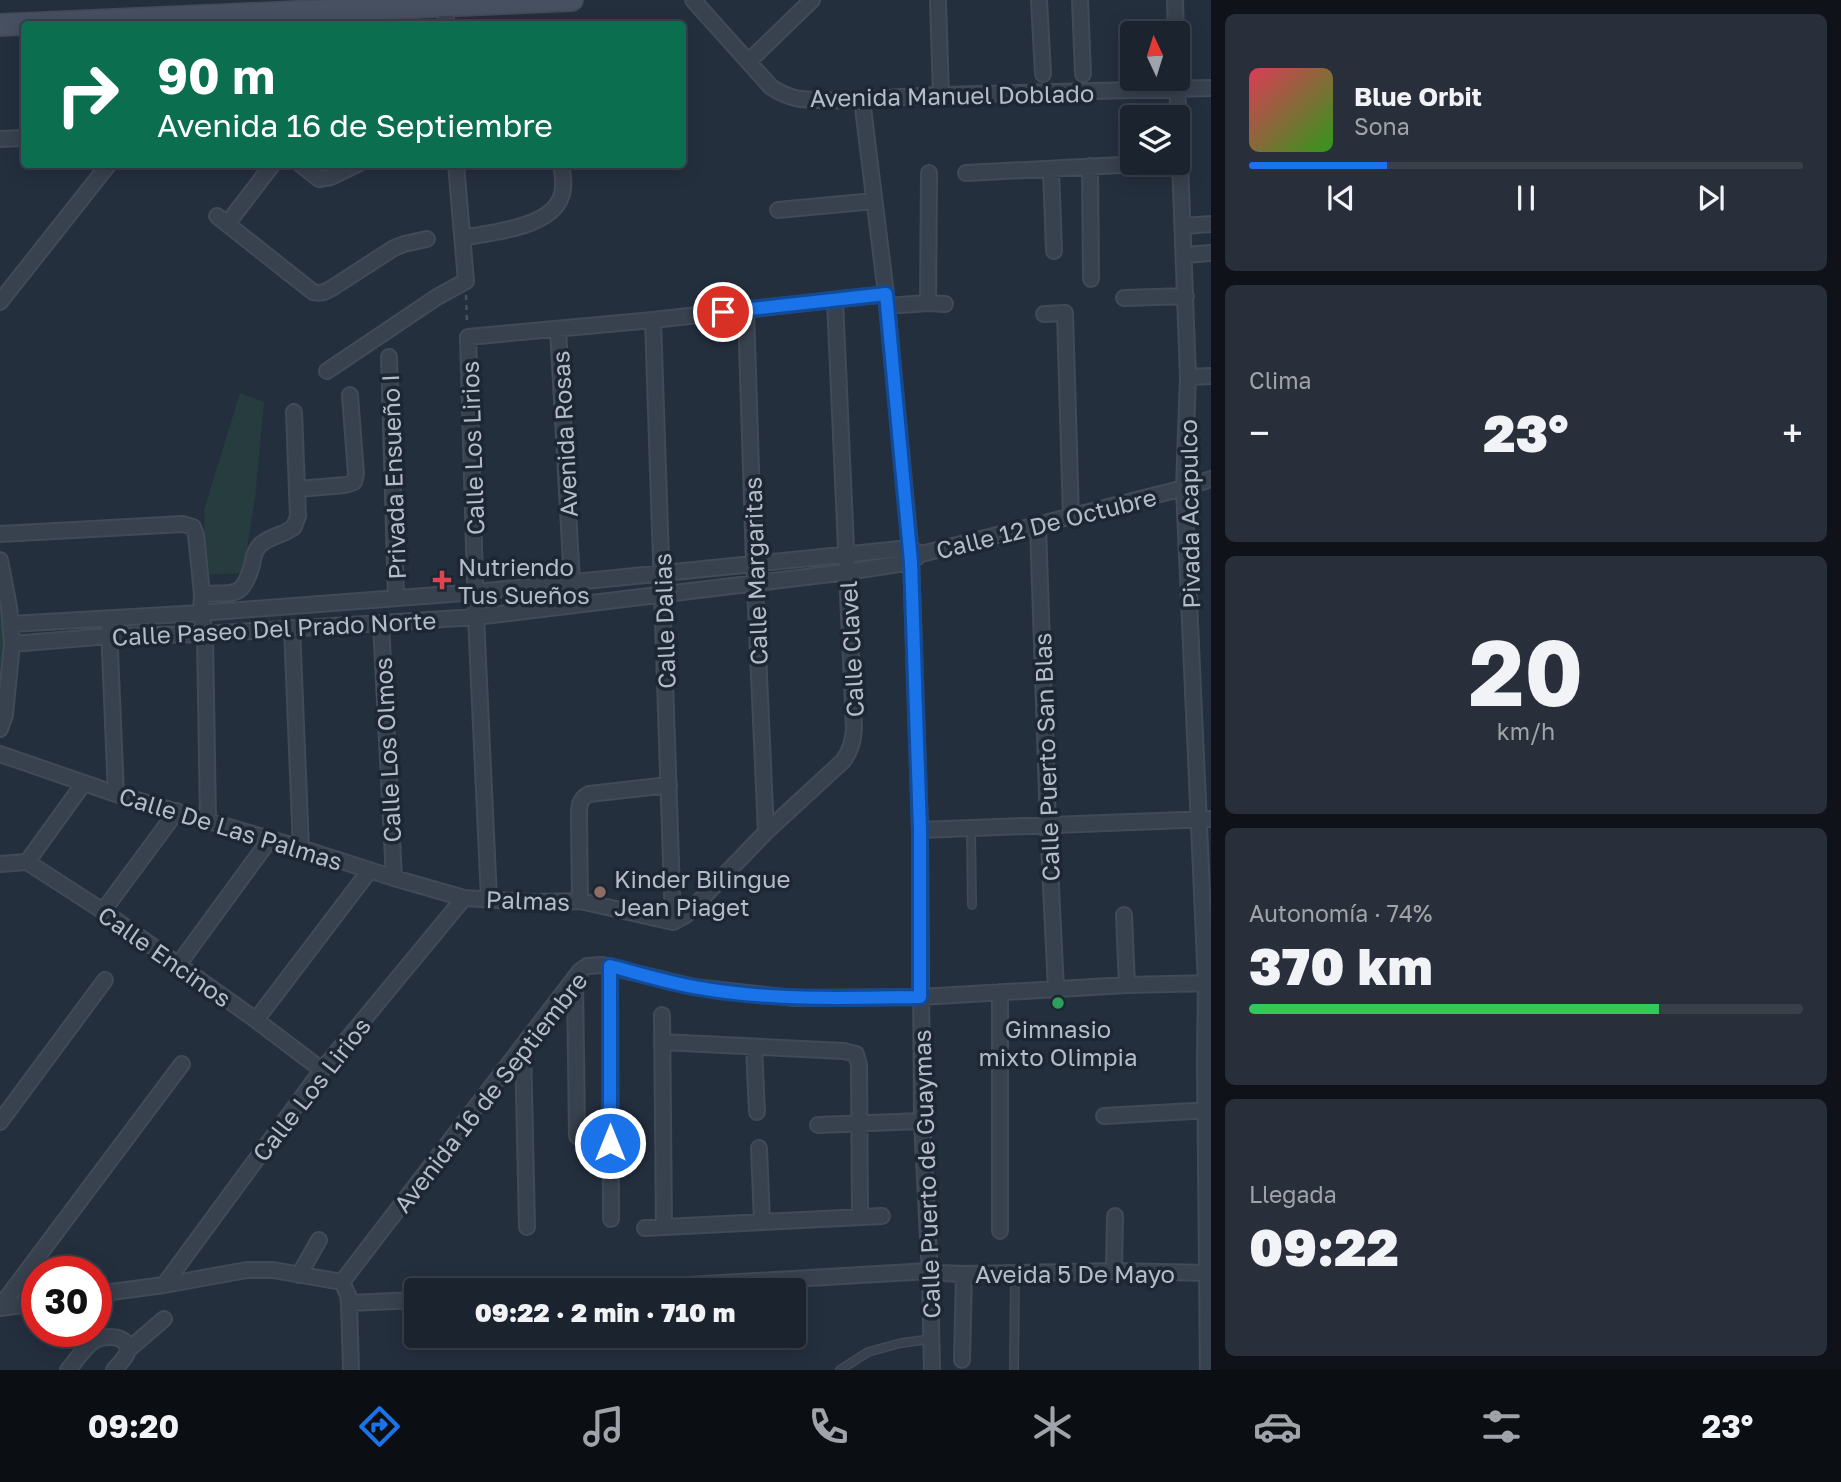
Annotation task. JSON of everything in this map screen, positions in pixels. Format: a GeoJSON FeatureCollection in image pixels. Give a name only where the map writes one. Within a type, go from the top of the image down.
{"type":"FeatureCollection","features":[{"type":"Feature","properties":{"kind":"street"},"geometry":{"type":"LineString","coordinates":[[80,21],[221,14],[446,15],[572,0]]}},
{"type":"Feature","properties":{"kind":"street","name":"Avenida Manuel Doblado"},"geometry":{"type":"LineString","coordinates":[[693,0],[771,87],[779,93],[799,99],[862,100],[941,95],[1045,94],[1120,88]]}},
{"type":"Feature","properties":{"kind":"street"},"geometry":{"type":"LineString","coordinates":[[749,61],[812,0]]}},
{"type":"Feature","properties":{"kind":"street"},"geometry":{"type":"LineString","coordinates":[[938,0],[941,95]]}},
{"type":"Feature","properties":{"kind":"street"},"geometry":{"type":"LineString","coordinates":[[1039,0],[1043,74]]}},
{"type":"Feature","properties":{"kind":"street"},"geometry":{"type":"LineString","coordinates":[[1080,0],[1083,74]]}},
{"type":"Feature","properties":{"kind":"street"},"geometry":{"type":"LineString","coordinates":[[1175,0],[1176,21]]}},
{"type":"Feature","properties":{"kind":"street"},"geometry":{"type":"LineString","coordinates":[[0,25],[21,24]]}},
{"type":"Feature","properties":{"kind":"street","name":"Avenida Manuel Doblado"},"geometry":{"type":"LineString","coordinates":[[1190,85],[1211,88]]}},
{"type":"Feature","properties":{"kind":"street","name":"Calle Puerto de Guaymas"},"geometry":{"type":"LineString","coordinates":[[862,100],[887,300],[914,555],[920,830],[922,1121],[932,1370]]}},
{"type":"Feature","properties":{"kind":"street"},"geometry":{"type":"LineString","coordinates":[[0,139],[21,138]]}},
{"type":"Feature","properties":{"kind":"street"},"geometry":{"type":"LineString","coordinates":[[966,173],[1120,165]]}},
{"type":"Feature","properties":{"kind":"street"},"geometry":{"type":"LineString","coordinates":[[1090,166],[1091,279]]}},
{"type":"Feature","properties":{"kind":"street"},"geometry":{"type":"LineString","coordinates":[[0,302],[106,168]]}},
{"type":"Feature","properties":{"kind":"street"},"geometry":{"type":"LineString","coordinates":[[269,168],[222,220],[313,292],[321,293],[332,289],[394,248],[427,239]]}},
{"type":"Feature","properties":{"kind":"street"},"geometry":{"type":"LineString","coordinates":[[305,168],[319,179],[331,177],[350,168]]}},
{"type":"Feature","properties":{"kind":"street"},"geometry":{"type":"LineString","coordinates":[[327,371],[437,297],[466,281],[456,168]]}},
{"type":"Feature","properties":{"kind":"street"},"geometry":{"type":"LineString","coordinates":[[463,238],[532,223],[549,214],[562,194],[561,168]]}},
{"type":"Feature","properties":{"kind":"street"},"geometry":{"type":"LineString","coordinates":[[1051,169],[1054,251]]}},
{"type":"Feature","properties":{"kind":"street"},"geometry":{"type":"LineString","coordinates":[[928,303],[929,173]]}},
{"type":"Feature","properties":{"kind":"street","name":"Pivada Acapulco"},"geometry":{"type":"LineString","coordinates":[[1181,175],[1188,377],[1184,488],[1205,820],[1209,983],[1208,1370]]}},
{"type":"Feature","properties":{"kind":"street"},"geometry":{"type":"LineString","coordinates":[[778,210],[874,201]]}},
{"type":"Feature","properties":{"kind":"street"},"geometry":{"type":"LineString","coordinates":[[1184,226],[1211,225]]}},
{"type":"Feature","properties":{"kind":"street"},"geometry":{"type":"LineString","coordinates":[[1185,255],[1211,253]]}},
{"type":"Feature","properties":{"kind":"street"},"geometry":{"type":"LineString","coordinates":[[1124,298],[1186,296]]}},
{"type":"Feature","properties":{"kind":"street"},"geometry":{"type":"LineString","coordinates":[[468,337],[835,300],[945,304]]}},
{"type":"Feature","properties":{"kind":"street","name":"Calle Clavel"},"geometry":{"type":"LineString","coordinates":[[673,922],[686,915],[766,832],[843,761],[849,752],[855,728],[835,300]]}},
{"type":"Feature","properties":{"kind":"street","name":"Calle Margaritas"},"geometry":{"type":"LineString","coordinates":[[746,310],[766,832]]}},
{"type":"Feature","properties":{"kind":"street"},"geometry":{"type":"LineString","coordinates":[[1044,314],[1065,313],[1071,517]]}},
{"type":"Feature","properties":{"kind":"street","name":"Calle Dalias"},"geometry":{"type":"LineString","coordinates":[[653,320],[673,922]]}},
{"type":"Feature","properties":{"kind":"street","name":"Avenida Rosas"},"geometry":{"type":"LineString","coordinates":[[558,329],[572,582]]}},
{"type":"Feature","properties":{"kind":"street","name":"Calle Los Lirios"},"geometry":{"type":"LineString","coordinates":[[468,337],[476,617],[489,899]]}},
{"type":"Feature","properties":{"kind":"street","name":"Privada Ensueño I"},"geometry":{"type":"LineString","coordinates":[[389,357],[396,598]]}},
{"type":"Feature","properties":{"kind":"street"},"geometry":{"type":"LineString","coordinates":[[1188,377],[1211,376]]}},
{"type":"Feature","properties":{"kind":"street"},"geometry":{"type":"LineString","coordinates":[[298,489],[345,485],[354,481],[356,474],[350,395]]}},
{"type":"Feature","properties":{"kind":"street"},"geometry":{"type":"LineString","coordinates":[[202,594],[242,590],[261,544],[294,527],[298,516],[298,489],[294,412]]}},
{"type":"Feature","properties":{"kind":"street","name":"Calle 12 De Octubre"},"geometry":{"type":"LineString","coordinates":[[914,555],[1038,526],[1211,479]]}},
{"type":"Feature","properties":{"kind":"street"},"geometry":{"type":"LineString","coordinates":[[0,534],[189,525],[195,530],[205,634],[208,820]]}},
{"type":"Feature","properties":{"kind":"street","name":"Calle Puerto San Blas"},"geometry":{"type":"LineString","coordinates":[[1038,526],[1056,989]]}},
{"type":"Feature","properties":{"kind":"street","name":"Calle Paseo Del Prado Norte"},"geometry":{"type":"LineString","coordinates":[[11,624],[477,592],[846,556],[914,555]]}},
{"type":"Feature","properties":{"kind":"street","name":"Calle Paseo Del Prado Norte"},"geometry":{"type":"LineString","coordinates":[[12,644],[110,636],[205,634],[476,617],[847,572],[914,555]]}},
{"type":"Feature","properties":{"kind":"street"},"geometry":{"type":"LineString","coordinates":[[0,560],[12,644],[5,715],[0,729]]}},
{"type":"Feature","properties":{"kind":"street"},"geometry":{"type":"LineString","coordinates":[[108,618],[116,794]]}},
{"type":"Feature","properties":{"kind":"street","name":"Calle Los Olmos"},"geometry":{"type":"LineString","coordinates":[[381,623],[394,878]]}},
{"type":"Feature","properties":{"kind":"street"},"geometry":{"type":"LineString","coordinates":[[292,628],[301,848]]}},
{"type":"Feature","properties":{"kind":"street","name":"Calle De Las Palmas"},"geometry":{"type":"LineString","coordinates":[[0,754],[116,794],[464,898]]}},
{"type":"Feature","properties":{"kind":"street"},"geometry":{"type":"LineString","coordinates":[[0,864],[27,862],[84,783]]}},
{"type":"Feature","properties":{"kind":"street"},"geometry":{"type":"LineString","coordinates":[[580,901],[581,800],[589,794],[669,785]]}},
{"type":"Feature","properties":{"kind":"street"},"geometry":{"type":"LineString","coordinates":[[103,911],[177,811]]}},
{"type":"Feature","properties":{"kind":"street"},"geometry":{"type":"LineString","coordinates":[[920,830],[1205,820]]}},
{"type":"Feature","properties":{"kind":"street"},"geometry":{"type":"LineString","coordinates":[[178,965],[270,839]]}},
{"type":"Feature","properties":{"kind":"street","name":"Calle Encinos"},"geometry":{"type":"LineString","coordinates":[[27,862],[103,911],[322,1070]]}},
{"type":"Feature","properties":{"kind":"street","name":"Calle Los Olmos"},"geometry":{"type":"LineString","coordinates":[[256,1020],[370,870]]}},
{"type":"Feature","properties":{"kind":"street","name":"Calle Los Lirios"},"geometry":{"type":"LineString","coordinates":[[164,1285],[322,1070],[464,898]]}},
{"type":"Feature","properties":{"kind":"street","name":"Palmas"},"geometry":{"type":"LineString","coordinates":[[464,898],[533,902],[580,901],[673,922]]}},
{"type":"Feature","properties":{"kind":"street"},"geometry":{"type":"LineString","coordinates":[[1124,915],[1127,985]]}},
{"type":"Feature","properties":{"kind":"street","name":"Avenida 16 de Septiembre"},"geometry":{"type":"LineString","coordinates":[[342,1282],[580,971],[587,966],[610,966],[694,987],[794,998],[920,997],[1209,983]]}},
{"type":"Feature","properties":{"kind":"street"},"geometry":{"type":"LineString","coordinates":[[610,966],[611,1219]]}},
{"type":"Feature","properties":{"kind":"street"},"geometry":{"type":"LineString","coordinates":[[576,978],[577,1136]]}},
{"type":"Feature","properties":{"kind":"street"},"geometry":{"type":"LineString","coordinates":[[0,1122],[105,980]]}},
{"type":"Feature","properties":{"kind":"street"},"geometry":{"type":"LineString","coordinates":[[1000,992],[1000,1231]]}},
{"type":"Feature","properties":{"kind":"street"},"geometry":{"type":"LineString","coordinates":[[662,1015],[664,1227]]}},
{"type":"Feature","properties":{"kind":"street"},"geometry":{"type":"LineString","coordinates":[[662,1042],[844,1051],[856,1055],[859,1065],[861,1123],[860,1217]]}},
{"type":"Feature","properties":{"kind":"street"},"geometry":{"type":"LineString","coordinates":[[523,1047],[527,1227]]}},
{"type":"Feature","properties":{"kind":"street"},"geometry":{"type":"LineString","coordinates":[[754,1047],[757,1112]]}},
{"type":"Feature","properties":{"kind":"street"},"geometry":{"type":"LineString","coordinates":[[0,1308],[182,1064]]}},
{"type":"Feature","properties":{"kind":"street"},"geometry":{"type":"LineString","coordinates":[[1104,1116],[1208,1110]]}},
{"type":"Feature","properties":{"kind":"street"},"geometry":{"type":"LineString","coordinates":[[818,1125],[922,1121]]}},
{"type":"Feature","properties":{"kind":"street"},"geometry":{"type":"LineString","coordinates":[[760,1148],[762,1222]]}},
{"type":"Feature","properties":{"kind":"street"},"geometry":{"type":"LineString","coordinates":[[645,1228],[882,1216]]}},
{"type":"Feature","properties":{"kind":"street"},"geometry":{"type":"LineString","coordinates":[[1114,1271],[1115,1216]]}},
{"type":"Feature","properties":{"kind":"street"},"geometry":{"type":"LineString","coordinates":[[299,1275],[318,1240]]}},
{"type":"Feature","properties":{"kind":"street"},"geometry":{"type":"LineString","coordinates":[[112,1292],[247,1270],[273,1270],[342,1282],[349,1303],[351,1370]]}},
{"type":"Feature","properties":{"kind":"street","name":"Aveida 5 De Mayo"},"geometry":{"type":"LineString","coordinates":[[806,1278],[929,1271],[964,1274],[1114,1271],[1208,1273]]}},
{"type":"Feature","properties":{"kind":"street"},"geometry":{"type":"LineString","coordinates":[[962,1360],[964,1274]]}},
{"type":"Feature","properties":{"kind":"street"},"geometry":{"type":"LineString","coordinates":[[349,1303],[404,1301]]}},
{"type":"Feature","properties":{"kind":"street"},"geometry":{"type":"LineString","coordinates":[[0,1308],[21,1305]]}},
{"type":"Feature","properties":{"kind":"street"},"geometry":{"type":"LineString","coordinates":[[114,1370],[128,1350],[164,1319]]}},
{"type":"Feature","properties":{"kind":"street"},"geometry":{"type":"LineString","coordinates":[[68,1370],[91,1342],[103,1337],[116,1337],[124,1341],[128,1350]]}},
{"type":"Feature","properties":{"kind":"lane"},"geometry":{"type":"LineString","coordinates":[[971,828],[972,905]]}},
{"type":"Feature","properties":{"kind":"lane"},"geometry":{"type":"LineString","coordinates":[[1014,1370],[1015,1273]]}},
{"type":"Feature","properties":{"kind":"lane"},"geometry":{"type":"LineString","coordinates":[[839,1370],[868,1352],[901,1343],[931,1339]]}},
{"type":"Feature","properties":{"kind":"path","name":"Calle Los Lirios"},"geometry":{"type":"LineString","coordinates":[[466,281],[468,337]]}},
{"type":"Feature","properties":{"kind":"green space"},"geometry":{"type":"Polygon","coordinates":[[[240,393],[264,402],[255,498],[243,573],[206,575],[204,510],[240,393]]]}},
{"type":"Feature","properties":{"kind":"green space"},"geometry":{"type":"Polygon","coordinates":[[[0,567],[12,645],[0,724],[0,567]]]}},
{"type":"Feature","properties":{"kind":"place","name":"Nutriendo Tus Sueños"},"geometry":{"type":"Point","coordinates":[442,580]}},
{"type":"Feature","properties":{"kind":"place","name":"Kinder Bilingue Jean Piaget"},"geometry":{"type":"Point","coordinates":[600,892]}},
{"type":"Feature","properties":{"kind":"place","name":"Gimnasio mixto Olimpia"},"geometry":{"type":"Point","coordinates":[1058,1003]}},
{"type":"Feature","properties":{"kind":"route"},"geometry":{"type":"LineString","coordinates":[[610,1143],[610,966],[694,987],[761,995],[794,998],[920,997],[920,830],[911,562],[886,294],[723,312]]}}]}
